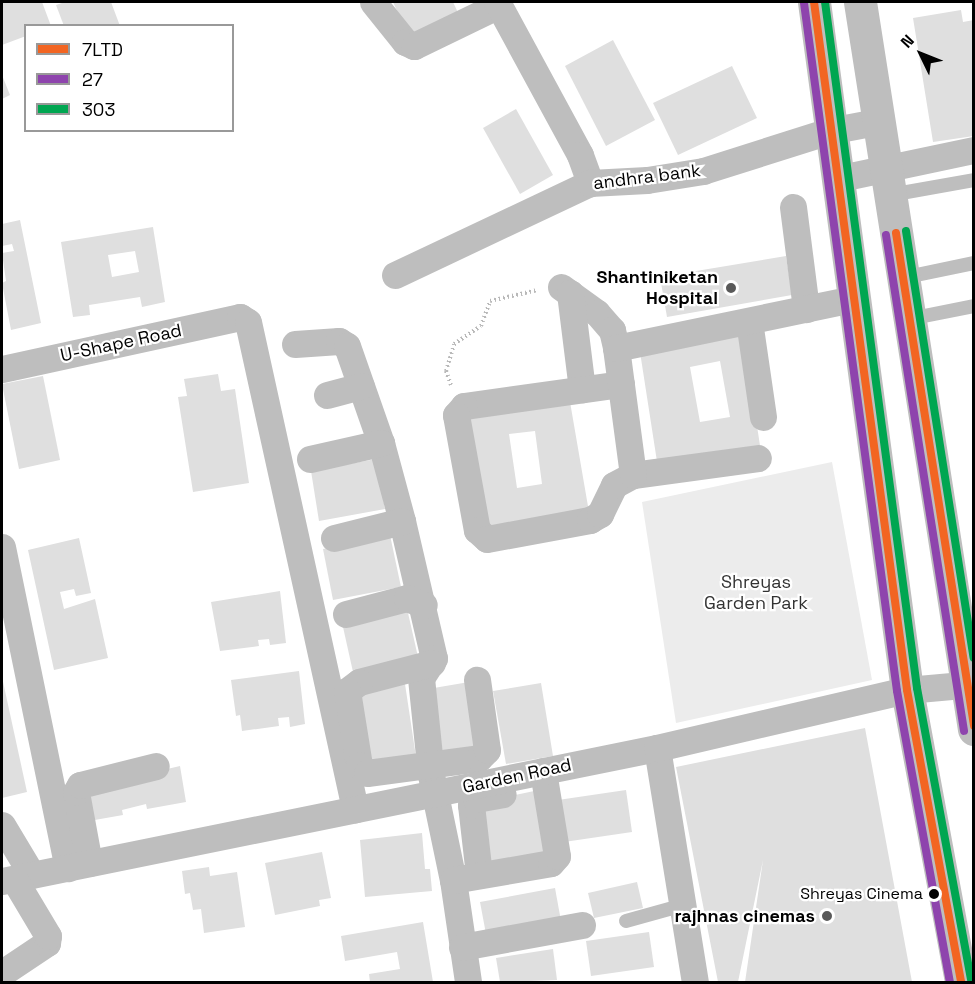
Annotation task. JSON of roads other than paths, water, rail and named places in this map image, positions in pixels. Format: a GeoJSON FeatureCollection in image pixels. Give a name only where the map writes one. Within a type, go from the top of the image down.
{"type":"FeatureCollection","features":[{"type":"Feature","properties":{"kind":"main road"},"geometry":{"type":"LineString","coordinates":[[814,2],[829,131],[907,690],[962,982]]}},
{"type":"Feature","properties":{"kind":"main road"},"geometry":{"type":"LineString","coordinates":[[860,2],[876,122],[888,180],[969,683],[974,729]]}},
{"type":"Feature","properties":{"kind":"street"},"geometry":{"type":"LineString","coordinates":[[373,2],[405,42],[414,46],[498,3],[580,155],[590,183]]}},
{"type":"Feature","properties":{"kind":"street","name":"andhra bank"},"geometry":{"type":"LineString","coordinates":[[395,276],[590,183],[647,180],[703,171],[829,131],[876,122]]}},
{"type":"Feature","properties":{"kind":"street"},"geometry":{"type":"LineString","coordinates":[[836,179],[888,180],[974,150]]}},
{"type":"Feature","properties":{"kind":"street"},"geometry":{"type":"LineString","coordinates":[[793,207],[806,309]]}},
{"type":"Feature","properties":{"kind":"street"},"geometry":{"type":"LineString","coordinates":[[582,389],[565,290],[612,330],[633,475]]}},
{"type":"Feature","properties":{"kind":"street"},"geometry":{"type":"LineString","coordinates":[[616,348],[852,299]]}},
{"type":"Feature","properties":{"kind":"street","name":"U-Shape Road"},"geometry":{"type":"LineString","coordinates":[[2,369],[240,317],[248,322],[355,809]]}},
{"type":"Feature","properties":{"kind":"street"},"geometry":{"type":"LineString","coordinates":[[749,321],[763,417]]}},
{"type":"Feature","properties":{"kind":"street"},"geometry":{"type":"LineString","coordinates":[[295,344],[339,341],[347,345],[381,443],[424,605],[434,658],[421,678],[430,766],[436,793],[466,878]]}},
{"type":"Feature","properties":{"kind":"street"},"geometry":{"type":"LineString","coordinates":[[621,384],[464,406],[456,415],[477,530],[487,539],[590,520],[600,514],[614,485],[633,475],[758,458]]}},
{"type":"Feature","properties":{"kind":"street"},"geometry":{"type":"LineString","coordinates":[[327,395],[361,386]]}},
{"type":"Feature","properties":{"kind":"street"},"geometry":{"type":"LineString","coordinates":[[310,459],[381,443]]}},
{"type":"Feature","properties":{"kind":"street"},"geometry":{"type":"LineString","coordinates":[[334,538],[402,522]]}},
{"type":"Feature","properties":{"kind":"street"},"geometry":{"type":"LineString","coordinates":[[2,547],[10,631],[79,865]]}},
{"type":"Feature","properties":{"kind":"street"},"geometry":{"type":"LineString","coordinates":[[346,614],[407,598],[424,605]]}},
{"type":"Feature","properties":{"kind":"street"},"geometry":{"type":"LineString","coordinates":[[432,663],[359,682],[347,691],[359,765],[367,772],[430,766],[479,758],[487,750],[477,681]]}},
{"type":"Feature","properties":{"kind":"street","name":"Garden Road"},"geometry":{"type":"LineString","coordinates":[[14,885],[79,865],[436,793],[544,778],[657,748],[907,690],[969,683]]}},
{"type":"Feature","properties":{"kind":"street"},"geometry":{"type":"LineString","coordinates":[[657,748],[695,982]]}},
{"type":"Feature","properties":{"kind":"street"},"geometry":{"type":"LineString","coordinates":[[79,865],[76,792],[80,786],[156,766]]}},
{"type":"Feature","properties":{"kind":"street"},"geometry":{"type":"LineString","coordinates":[[466,878],[551,863],[557,856],[544,778],[476,799],[471,805],[466,878],[462,947],[468,982]]}},
{"type":"Feature","properties":{"kind":"street"},"geometry":{"type":"LineString","coordinates":[[2,825],[14,885],[48,936],[47,943],[2,973]]}},
{"type":"Feature","properties":{"kind":"street"},"geometry":{"type":"LineString","coordinates":[[462,947],[582,925]]}},
{"type":"Feature","properties":{"kind":"lane"},"geometry":{"type":"LineString","coordinates":[[888,180],[974,180]]}},
{"type":"Feature","properties":{"kind":"lane"},"geometry":{"type":"LineString","coordinates":[[902,278],[974,264]]}},
{"type":"Feature","properties":{"kind":"lane"},"geometry":{"type":"LineString","coordinates":[[909,319],[974,306]]}},
{"type":"Feature","properties":{"kind":"lane"},"geometry":{"type":"LineString","coordinates":[[626,921],[681,906]]}},
{"type":"Feature","properties":{"kind":"place","name":"Shantiniketan Hospital"},"geometry":{"type":"Point","coordinates":[731,288]}},
{"type":"Feature","properties":{"kind":"place","name":"Shreyas Cinema"},"geometry":{"type":"Point","coordinates":[934,894]}},
{"type":"Feature","properties":{"kind":"place","name":"rajhnas cinemas"},"geometry":{"type":"Point","coordinates":[827,916]}},
{"type":"Feature","properties":{"kind":"park label","name":"Shreyas Garden Park"},"geometry":{"type":"Point","coordinates":[756,593]}}]}
